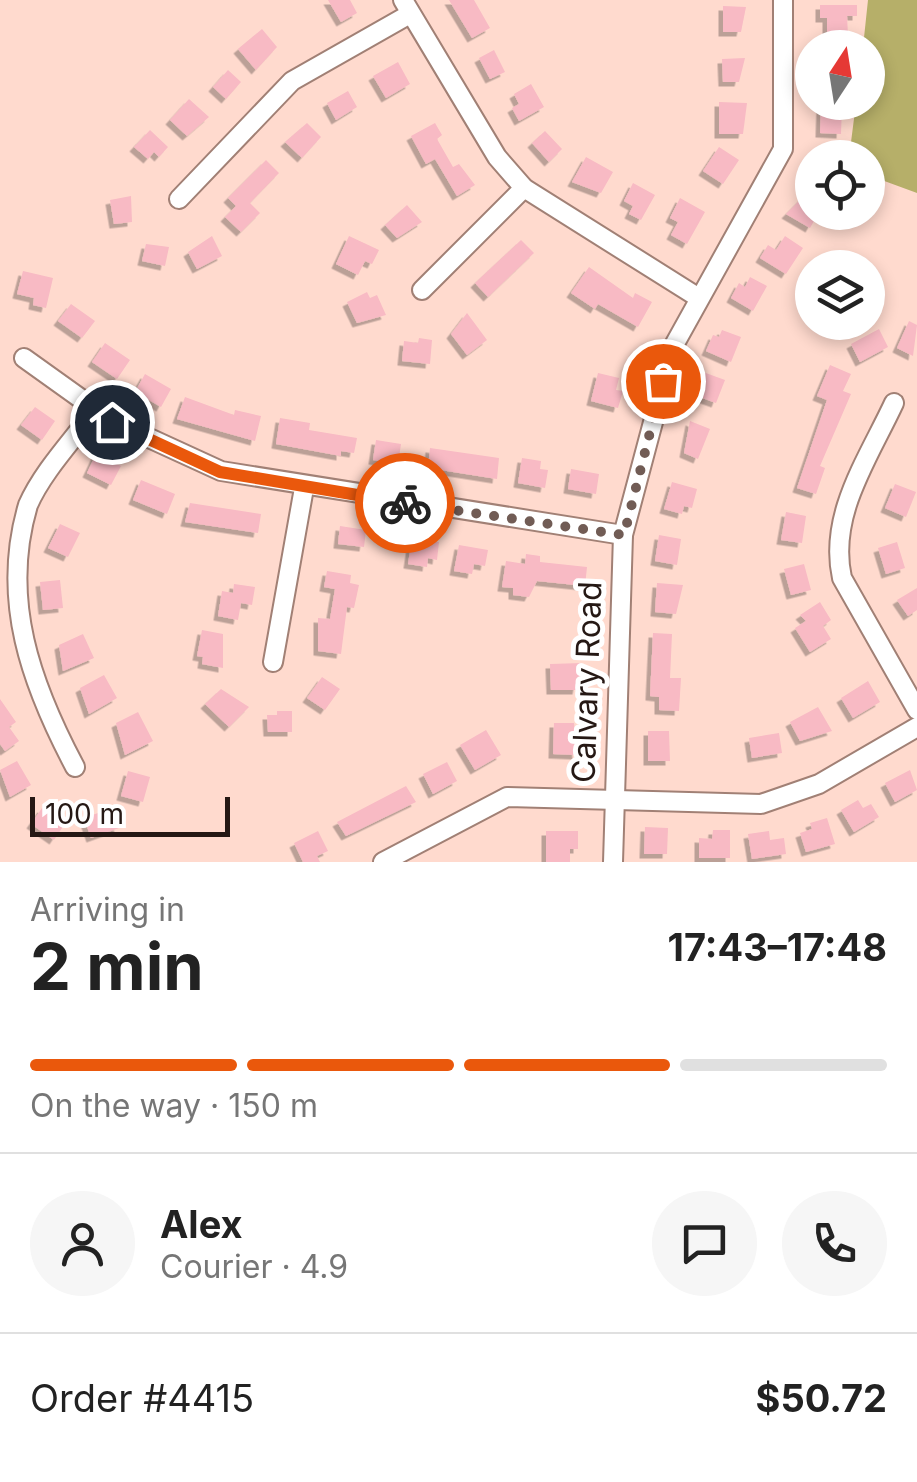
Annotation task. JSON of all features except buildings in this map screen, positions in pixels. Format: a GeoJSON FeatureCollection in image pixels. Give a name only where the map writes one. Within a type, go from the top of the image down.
{"type":"FeatureCollection","features":[{"type":"Feature","properties":{"kind":"street","name":"Calvary Road"},"geometry":{"type":"LineString","coordinates":[[613,862],[624,535],[672,347],[783,148],[783,0]]}},
{"type":"Feature","properties":{"kind":"street"},"geometry":{"type":"LineString","coordinates":[[179,199],[292,81],[407,7],[497,157],[524,188],[700,298]]}},
{"type":"Feature","properties":{"kind":"street"},"geometry":{"type":"LineString","coordinates":[[422,290],[524,188]]}},
{"type":"Feature","properties":{"kind":"street"},"geometry":{"type":"LineString","coordinates":[[24,358],[95,410],[188,460],[220,472],[624,535]]}},
{"type":"Feature","properties":{"kind":"street"},"geometry":{"type":"LineString","coordinates":[[894,404],[838,526],[837,555],[842,578],[917,710]]}},
{"type":"Feature","properties":{"kind":"street"},"geometry":{"type":"LineString","coordinates":[[75,767],[28,678],[8,600],[16,532],[29,501],[95,410]]}},
{"type":"Feature","properties":{"kind":"street"},"geometry":{"type":"LineString","coordinates":[[274,662],[304,488]]}},
{"type":"Feature","properties":{"kind":"street"},"geometry":{"type":"LineString","coordinates":[[383,862],[507,797],[761,804],[819,784],[917,728]]}},
{"type":"Feature","properties":{"kind":"shaded area"},"geometry":{"type":"Polygon","coordinates":[[[868,0],[917,0],[917,193],[885,181],[885,140],[851,140],[854,120],[885,120],[885,30],[865,30],[868,0]]]}},
{"type":"Feature","properties":{"kind":"way so far"},"geometry":{"type":"LineString","coordinates":[[405,503],[624,535],[663,381]]}},
{"type":"Feature","properties":{"kind":"route"},"geometry":{"type":"LineString","coordinates":[[112,422],[220,472],[405,503]]}}]}
